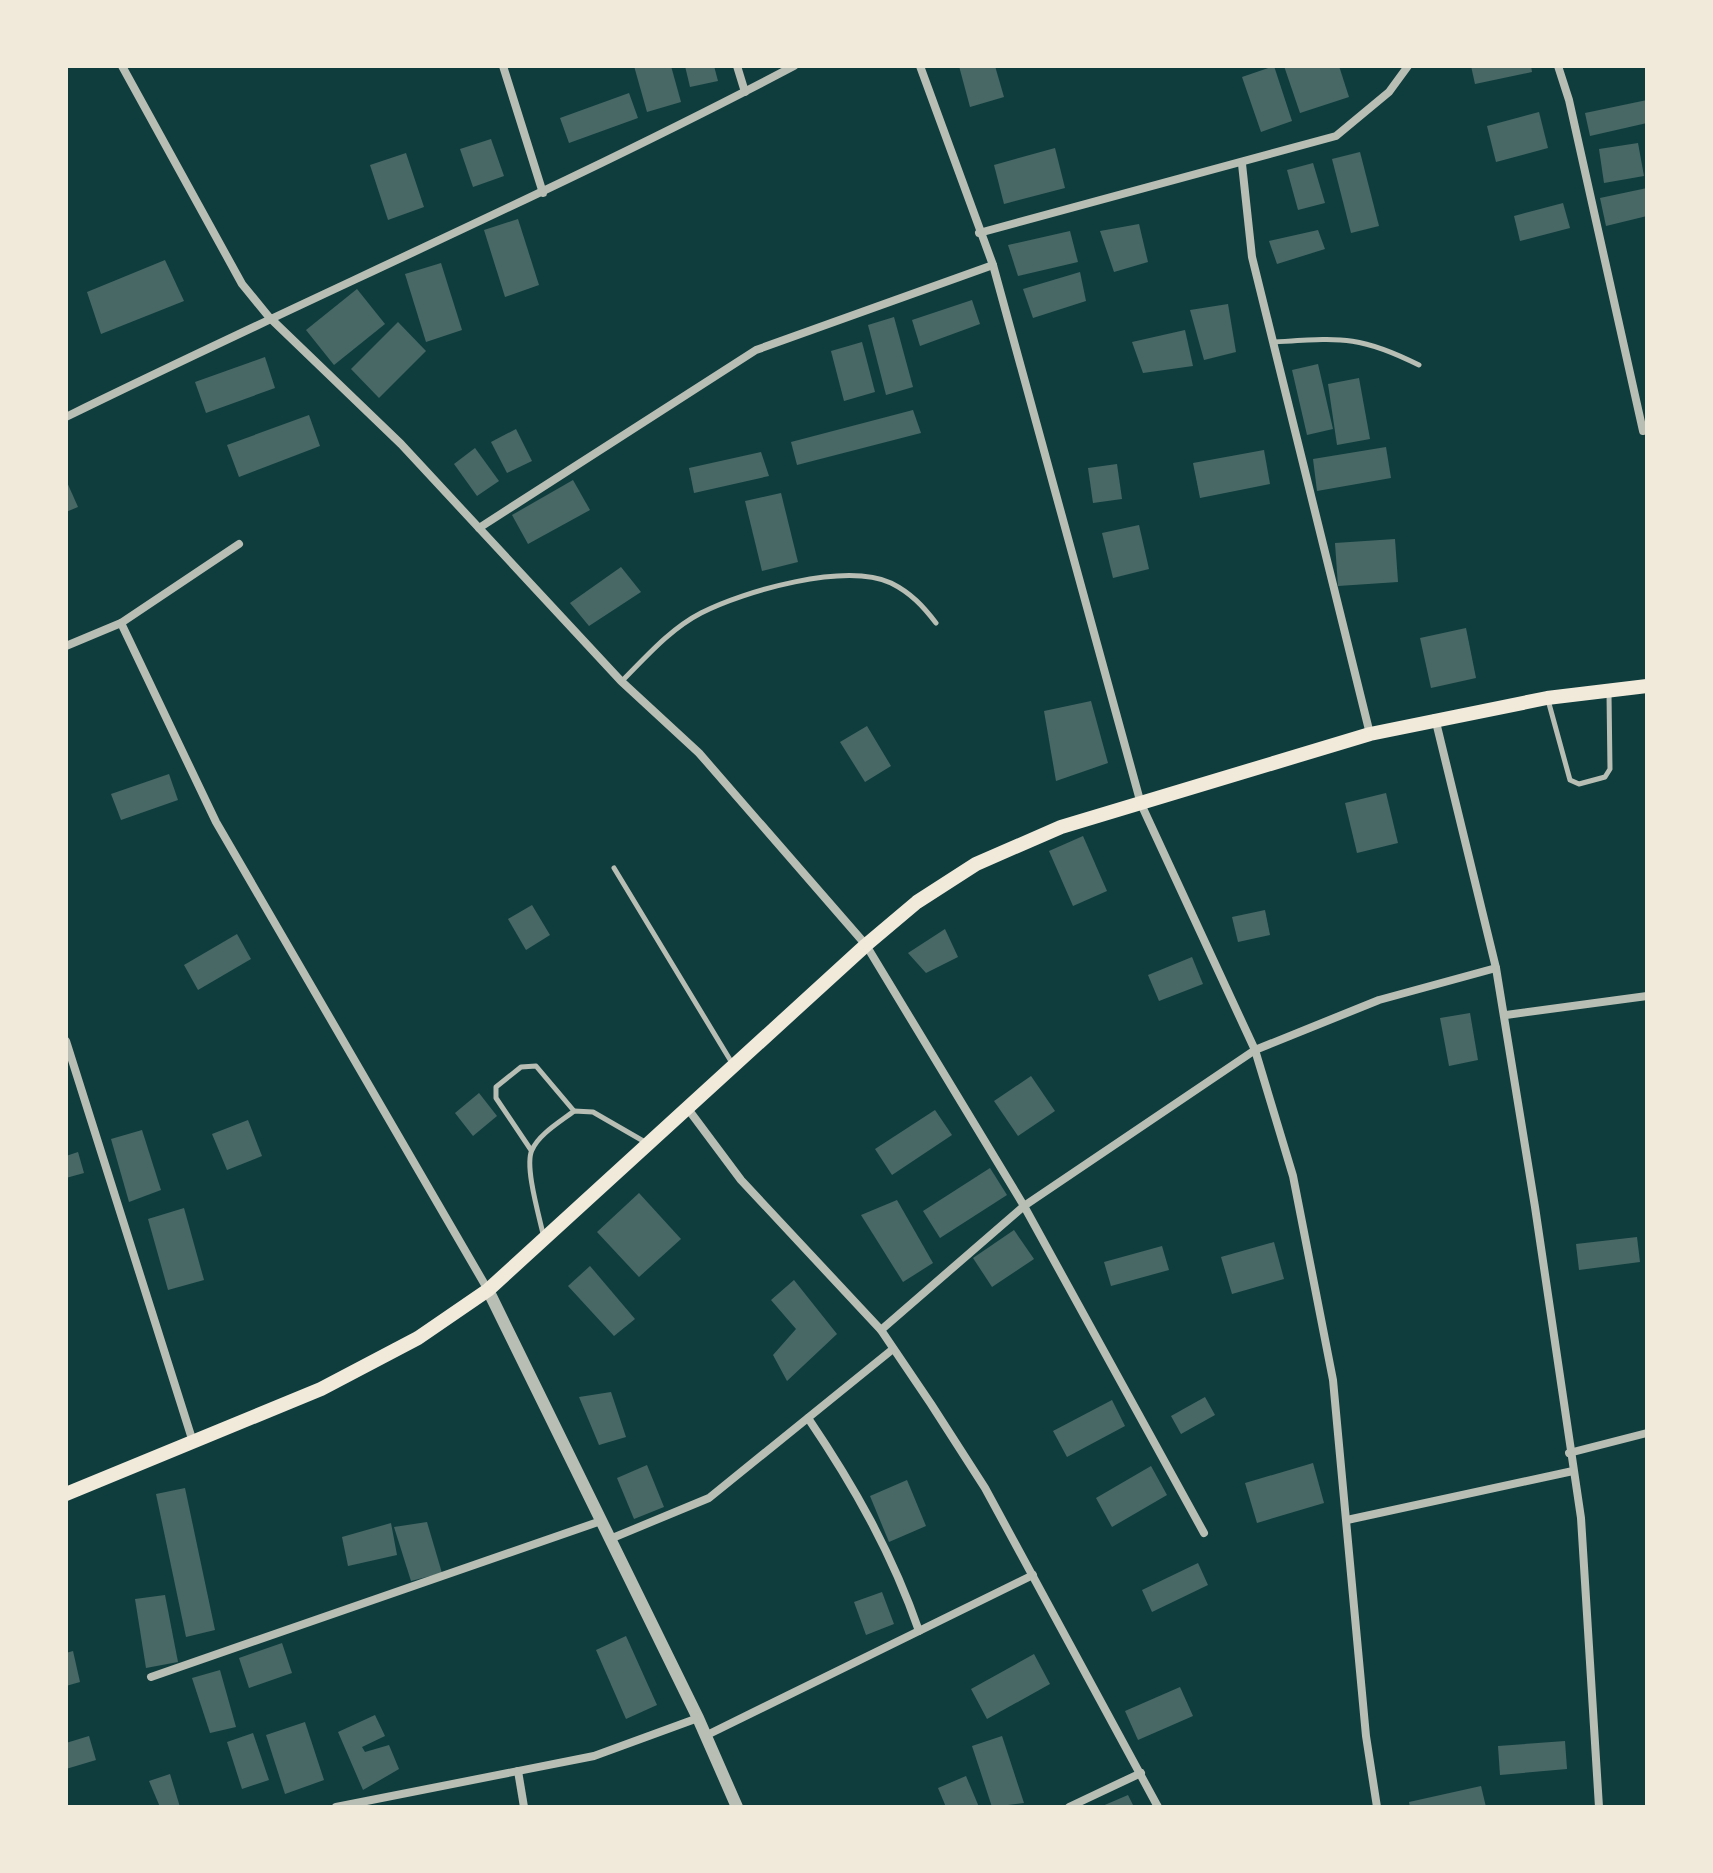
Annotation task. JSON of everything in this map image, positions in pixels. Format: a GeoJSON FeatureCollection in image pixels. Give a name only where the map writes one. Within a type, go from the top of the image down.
{"type":"FeatureCollection","features":[{"type":"Feature","properties":{"kind":"main road"},"geometry":{"type":"LineString","coordinates":[[66,1494],[321,1389],[418,1338],[488,1290],[866,945],[917,902],[976,864],[1061,827],[1370,734],[1435,718],[1547,698],[1609,693],[1647,686]]}},
{"type":"Feature","properties":{"kind":"street"},"geometry":{"type":"LineString","coordinates":[[122,66],[242,284],[269,317],[401,444],[621,681],[699,753],[866,945],[1024,1206],[1204,1533]]}},
{"type":"Feature","properties":{"kind":"street"},"geometry":{"type":"LineString","coordinates":[[503,66],[543,193]]}},
{"type":"Feature","properties":{"kind":"street"},"geometry":{"type":"LineString","coordinates":[[737,66],[745,92]]}},
{"type":"Feature","properties":{"kind":"street"},"geometry":{"type":"LineString","coordinates":[[66,417],[269,317],[543,193],[794,66]]}},
{"type":"Feature","properties":{"kind":"street"},"geometry":{"type":"LineString","coordinates":[[920,66],[993,265],[1141,804],[1255,1050],[1293,1176],[1333,1380],[1366,1736],[1377,1807]]}},
{"type":"Feature","properties":{"kind":"street"},"geometry":{"type":"LineString","coordinates":[[979,233],[1336,136],[1389,92],[1408,66]]}},
{"type":"Feature","properties":{"kind":"street"},"geometry":{"type":"LineString","coordinates":[[1558,66],[1569,100],[1643,431]]}},
{"type":"Feature","properties":{"kind":"street"},"geometry":{"type":"LineString","coordinates":[[1242,164],[1252,257],[1370,734]]}},
{"type":"Feature","properties":{"kind":"street"},"geometry":{"type":"LineString","coordinates":[[479,528],[756,350],[993,265]]}},
{"type":"Feature","properties":{"kind":"street"},"geometry":{"type":"LineString","coordinates":[[66,646],[121,623],[239,544]]}},
{"type":"Feature","properties":{"kind":"street"},"geometry":{"type":"LineString","coordinates":[[121,623],[216,822],[488,1290],[698,1718],[737,1807]]}},
{"type":"Feature","properties":{"kind":"street"},"geometry":{"type":"LineString","coordinates":[[1435,718],[1506,1015],[1581,1518],[1599,1807]]}},
{"type":"Feature","properties":{"kind":"street"},"geometry":{"type":"LineString","coordinates":[[881,1330],[1024,1206],[1255,1050],[1379,1000],[1496,968]]}},
{"type":"Feature","properties":{"kind":"street"},"geometry":{"type":"LineString","coordinates":[[1506,1015],[1647,996]]}},
{"type":"Feature","properties":{"kind":"street"},"geometry":{"type":"LineString","coordinates":[[66,1041],[193,1442]]}},
{"type":"Feature","properties":{"kind":"street"},"geometry":{"type":"LineString","coordinates":[[688,1109],[741,1180],[881,1330],[985,1488],[1158,1807]]}},
{"type":"Feature","properties":{"kind":"street"},"geometry":{"type":"LineString","coordinates":[[610,1539],[709,1498],[893,1349]]}},
{"type":"Feature","properties":{"kind":"street"},"geometry":{"type":"LineString","coordinates":[[808,1418],[859,1494],[900,1576],[919,1631]]}},
{"type":"Feature","properties":{"kind":"street"},"geometry":{"type":"LineString","coordinates":[[1569,1453],[1647,1433]]}},
{"type":"Feature","properties":{"kind":"street"},"geometry":{"type":"LineString","coordinates":[[1347,1520],[1573,1471]]}},
{"type":"Feature","properties":{"kind":"street"},"geometry":{"type":"LineString","coordinates":[[151,1677],[601,1521]]}},
{"type":"Feature","properties":{"kind":"street"},"geometry":{"type":"LineString","coordinates":[[705,1736],[1033,1575]]}},
{"type":"Feature","properties":{"kind":"street"},"geometry":{"type":"LineString","coordinates":[[341,1806],[594,1756],[698,1718]]}},
{"type":"Feature","properties":{"kind":"street"},"geometry":{"type":"LineString","coordinates":[[518,1771],[524,1807]]}},
{"type":"Feature","properties":{"kind":"street"},"geometry":{"type":"LineString","coordinates":[[1069,1807],[1141,1773]]}},
{"type":"Feature","properties":{"kind":"lane"},"geometry":{"type":"LineString","coordinates":[[1275,342],[1348,338],[1384,347],[1419,365]]}},
{"type":"Feature","properties":{"kind":"lane"},"geometry":{"type":"LineString","coordinates":[[621,681],[663,639],[700,614],[773,586],[848,577],[889,582],[920,601],[936,623]]}},
{"type":"Feature","properties":{"kind":"lane"},"geometry":{"type":"LineString","coordinates":[[1547,698],[1570,780],[1579,784],[1605,777],[1610,769],[1609,693]]}},
{"type":"Feature","properties":{"kind":"lane"},"geometry":{"type":"LineString","coordinates":[[614,868],[733,1065]]}},
{"type":"Feature","properties":{"kind":"lane"},"geometry":{"type":"LineString","coordinates":[[531,1150],[496,1098],[496,1087],[521,1067],[536,1066],[574,1111]]}},
{"type":"Feature","properties":{"kind":"lane"},"geometry":{"type":"LineString","coordinates":[[544,1240],[529,1164],[531,1150],[574,1111],[593,1112],[649,1145]]}},
{"type":"Feature","properties":{"kind":"building"},"geometry":{"type":"Polygon","coordinates":[[[634,66],[671,66],[681,102],[647,112],[634,66]]]}},
{"type":"Feature","properties":{"kind":"building"},"geometry":{"type":"Polygon","coordinates":[[[685,66],[714,66],[718,81],[690,87],[685,66]]]}},
{"type":"Feature","properties":{"kind":"building"},"geometry":{"type":"Polygon","coordinates":[[[959,66],[995,66],[1004,97],[970,107],[959,66]]]}},
{"type":"Feature","properties":{"kind":"building"},"geometry":{"type":"Polygon","coordinates":[[[1274,66],[1292,121],[1261,132],[1242,77],[1274,66]]]}},
{"type":"Feature","properties":{"kind":"building"},"geometry":{"type":"Polygon","coordinates":[[[1284,66],[1339,66],[1349,97],[1300,113],[1284,66]]]}},
{"type":"Feature","properties":{"kind":"building"},"geometry":{"type":"Polygon","coordinates":[[[1471,66],[1531,66],[1532,72],[1475,84],[1471,66]]]}},
{"type":"Feature","properties":{"kind":"building"},"geometry":{"type":"Polygon","coordinates":[[[629,93],[638,118],[569,143],[560,118],[629,93]]]}},
{"type":"Feature","properties":{"kind":"building"},"geometry":{"type":"Polygon","coordinates":[[[1647,100],[1647,123],[1590,136],[1585,113],[1647,100]]]}},
{"type":"Feature","properties":{"kind":"building"},"geometry":{"type":"Polygon","coordinates":[[[1539,112],[1548,148],[1496,162],[1487,126],[1539,112]]]}},
{"type":"Feature","properties":{"kind":"building"},"geometry":{"type":"Polygon","coordinates":[[[491,139],[504,176],[473,187],[460,149],[491,139]]]}},
{"type":"Feature","properties":{"kind":"building"},"geometry":{"type":"Polygon","coordinates":[[[1638,143],[1644,176],[1604,183],[1599,149],[1638,143]]]}},
{"type":"Feature","properties":{"kind":"building"},"geometry":{"type":"Polygon","coordinates":[[[1055,148],[1065,188],[1004,204],[994,165],[1055,148]]]}},
{"type":"Feature","properties":{"kind":"building"},"geometry":{"type":"Polygon","coordinates":[[[1360,152],[1379,226],[1351,233],[1332,159],[1360,152]]]}},
{"type":"Feature","properties":{"kind":"building"},"geometry":{"type":"Polygon","coordinates":[[[406,153],[424,207],[388,220],[370,165],[406,153]]]}},
{"type":"Feature","properties":{"kind":"building"},"geometry":{"type":"Polygon","coordinates":[[[1313,163],[1325,203],[1298,210],[1287,170],[1313,163]]]}},
{"type":"Feature","properties":{"kind":"building"},"geometry":{"type":"Polygon","coordinates":[[[1647,188],[1647,216],[1606,226],[1600,198],[1647,188]]]}},
{"type":"Feature","properties":{"kind":"building"},"geometry":{"type":"Polygon","coordinates":[[[1563,203],[1570,228],[1520,241],[1514,216],[1563,203]]]}},
{"type":"Feature","properties":{"kind":"building"},"geometry":{"type":"Polygon","coordinates":[[[518,219],[539,285],[505,297],[484,230],[518,219]]]}},
{"type":"Feature","properties":{"kind":"building"},"geometry":{"type":"Polygon","coordinates":[[[1139,224],[1148,262],[1114,272],[1100,231],[1139,224]]]}},
{"type":"Feature","properties":{"kind":"building"},"geometry":{"type":"Polygon","coordinates":[[[1318,230],[1325,249],[1277,264],[1269,241],[1318,230]]]}},
{"type":"Feature","properties":{"kind":"building"},"geometry":{"type":"Polygon","coordinates":[[[1070,231],[1078,262],[1018,276],[1008,245],[1070,231]]]}},
{"type":"Feature","properties":{"kind":"building"},"geometry":{"type":"Polygon","coordinates":[[[165,260],[184,301],[101,334],[87,292],[165,260]]]}},
{"type":"Feature","properties":{"kind":"building"},"geometry":{"type":"Polygon","coordinates":[[[441,263],[462,330],[426,342],[405,274],[441,263]]]}},
{"type":"Feature","properties":{"kind":"building"},"geometry":{"type":"Polygon","coordinates":[[[1080,272],[1086,301],[1033,318],[1023,289],[1080,272]]]}},
{"type":"Feature","properties":{"kind":"building"},"geometry":{"type":"Polygon","coordinates":[[[357,289],[385,324],[334,365],[306,330],[357,289]]]}},
{"type":"Feature","properties":{"kind":"building"},"geometry":{"type":"Polygon","coordinates":[[[972,300],[980,324],[920,346],[912,320],[972,300]]]}},
{"type":"Feature","properties":{"kind":"building"},"geometry":{"type":"Polygon","coordinates":[[[1228,304],[1236,352],[1204,360],[1190,310],[1228,304]]]}},
{"type":"Feature","properties":{"kind":"building"},"geometry":{"type":"Polygon","coordinates":[[[894,317],[913,387],[886,395],[868,325],[894,317]]]}},
{"type":"Feature","properties":{"kind":"building"},"geometry":{"type":"Polygon","coordinates":[[[398,322],[426,351],[379,398],[351,369],[398,322]]]}},
{"type":"Feature","properties":{"kind":"building"},"geometry":{"type":"Polygon","coordinates":[[[1185,330],[1193,366],[1143,373],[1132,342],[1185,330]]]}},
{"type":"Feature","properties":{"kind":"building"},"geometry":{"type":"Polygon","coordinates":[[[862,342],[875,392],[844,401],[831,351],[862,342]]]}},
{"type":"Feature","properties":{"kind":"building"},"geometry":{"type":"Polygon","coordinates":[[[265,357],[275,388],[206,413],[195,382],[265,357]]]}},
{"type":"Feature","properties":{"kind":"building"},"geometry":{"type":"Polygon","coordinates":[[[1318,364],[1333,429],[1307,435],[1292,370],[1318,364]]]}},
{"type":"Feature","properties":{"kind":"building"},"geometry":{"type":"Polygon","coordinates":[[[1359,378],[1370,439],[1337,445],[1328,384],[1359,378]]]}},
{"type":"Feature","properties":{"kind":"building"},"geometry":{"type":"Polygon","coordinates":[[[913,410],[921,433],[797,465],[791,442],[913,410]]]}},
{"type":"Feature","properties":{"kind":"building"},"geometry":{"type":"Polygon","coordinates":[[[309,415],[320,446],[239,477],[227,445],[309,415]]]}},
{"type":"Feature","properties":{"kind":"building"},"geometry":{"type":"Polygon","coordinates":[[[516,429],[532,461],[507,473],[491,442],[516,429]]]}},
{"type":"Feature","properties":{"kind":"building"},"geometry":{"type":"Polygon","coordinates":[[[1386,447],[1391,478],[1317,491],[1313,459],[1386,447]]]}},
{"type":"Feature","properties":{"kind":"building"},"geometry":{"type":"Polygon","coordinates":[[[475,448],[499,481],[477,496],[454,464],[475,448]]]}},
{"type":"Feature","properties":{"kind":"building"},"geometry":{"type":"Polygon","coordinates":[[[1264,450],[1270,484],[1200,498],[1193,463],[1264,450]]]}},
{"type":"Feature","properties":{"kind":"building"},"geometry":{"type":"Polygon","coordinates":[[[761,452],[769,476],[694,493],[689,468],[761,452]]]}},
{"type":"Feature","properties":{"kind":"building"},"geometry":{"type":"Polygon","coordinates":[[[1117,464],[1122,499],[1093,503],[1088,468],[1117,464]]]}},
{"type":"Feature","properties":{"kind":"building"},"geometry":{"type":"Polygon","coordinates":[[[66,480],[78,507],[66,512],[66,480]]]}},
{"type":"Feature","properties":{"kind":"building"},"geometry":{"type":"Polygon","coordinates":[[[573,480],[590,510],[528,544],[512,515],[573,480]]]}},
{"type":"Feature","properties":{"kind":"building"},"geometry":{"type":"Polygon","coordinates":[[[781,493],[798,562],[762,571],[745,501],[781,493]]]}},
{"type":"Feature","properties":{"kind":"building"},"geometry":{"type":"Polygon","coordinates":[[[1139,525],[1149,569],[1113,578],[1102,533],[1139,525]]]}},
{"type":"Feature","properties":{"kind":"building"},"geometry":{"type":"Polygon","coordinates":[[[1395,539],[1398,582],[1338,586],[1335,543],[1395,539]]]}},
{"type":"Feature","properties":{"kind":"building"},"geometry":{"type":"Polygon","coordinates":[[[621,567],[641,592],[589,626],[570,603],[621,567]]]}},
{"type":"Feature","properties":{"kind":"building"},"geometry":{"type":"Polygon","coordinates":[[[1466,628],[1476,678],[1431,688],[1420,638],[1466,628]]]}},
{"type":"Feature","properties":{"kind":"building"},"geometry":{"type":"Polygon","coordinates":[[[1091,701],[1108,763],[1056,781],[1044,711],[1091,701]]]}},
{"type":"Feature","properties":{"kind":"building"},"geometry":{"type":"Polygon","coordinates":[[[867,726],[891,766],[865,782],[840,742],[867,726]]]}},
{"type":"Feature","properties":{"kind":"building"},"geometry":{"type":"Polygon","coordinates":[[[169,774],[178,800],[121,820],[111,794],[169,774]]]}},
{"type":"Feature","properties":{"kind":"building"},"geometry":{"type":"Polygon","coordinates":[[[1386,793],[1398,843],[1357,853],[1345,803],[1386,793]]]}},
{"type":"Feature","properties":{"kind":"building"},"geometry":{"type":"Polygon","coordinates":[[[1083,836],[1107,891],[1073,906],[1049,851],[1083,836]]]}},
{"type":"Feature","properties":{"kind":"building"},"geometry":{"type":"Polygon","coordinates":[[[532,905],[550,935],[526,950],[508,919],[532,905]]]}},
{"type":"Feature","properties":{"kind":"building"},"geometry":{"type":"Polygon","coordinates":[[[1265,910],[1270,935],[1238,942],[1232,917],[1265,910]]]}},
{"type":"Feature","properties":{"kind":"building"},"geometry":{"type":"Polygon","coordinates":[[[945,929],[958,957],[926,973],[908,953],[945,929]]]}},
{"type":"Feature","properties":{"kind":"building"},"geometry":{"type":"Polygon","coordinates":[[[237,934],[251,959],[198,990],[184,965],[237,934]]]}},
{"type":"Feature","properties":{"kind":"building"},"geometry":{"type":"Polygon","coordinates":[[[1192,957],[1203,984],[1159,1001],[1148,975],[1192,957]]]}},
{"type":"Feature","properties":{"kind":"building"},"geometry":{"type":"Polygon","coordinates":[[[1470,1013],[1478,1060],[1449,1066],[1440,1018],[1470,1013]]]}},
{"type":"Feature","properties":{"kind":"building"},"geometry":{"type":"Polygon","coordinates":[[[1031,1076],[1055,1111],[1018,1136],[994,1101],[1031,1076]]]}},
{"type":"Feature","properties":{"kind":"building"},"geometry":{"type":"Polygon","coordinates":[[[479,1093],[497,1116],[473,1136],[455,1113],[479,1093]]]}},
{"type":"Feature","properties":{"kind":"building"},"geometry":{"type":"Polygon","coordinates":[[[935,1110],[952,1135],[892,1175],[875,1149],[935,1110]]]}},
{"type":"Feature","properties":{"kind":"building"},"geometry":{"type":"Polygon","coordinates":[[[248,1120],[262,1156],[227,1170],[212,1134],[248,1120]]]}},
{"type":"Feature","properties":{"kind":"building"},"geometry":{"type":"Polygon","coordinates":[[[142,1130],[161,1190],[129,1202],[111,1139],[142,1130]]]}},
{"type":"Feature","properties":{"kind":"building"},"geometry":{"type":"Polygon","coordinates":[[[78,1152],[84,1173],[66,1178],[66,1156],[78,1152]]]}},
{"type":"Feature","properties":{"kind":"building"},"geometry":{"type":"Polygon","coordinates":[[[990,1168],[1007,1195],[940,1238],[923,1211],[990,1168]]]}},
{"type":"Feature","properties":{"kind":"building"},"geometry":{"type":"Polygon","coordinates":[[[639,1193],[681,1239],[639,1277],[597,1232],[639,1193]]]}},
{"type":"Feature","properties":{"kind":"building"},"geometry":{"type":"Polygon","coordinates":[[[897,1200],[933,1263],[903,1282],[861,1215],[897,1200]]]}},
{"type":"Feature","properties":{"kind":"building"},"geometry":{"type":"Polygon","coordinates":[[[184,1208],[204,1280],[168,1290],[148,1219],[184,1208]]]}},
{"type":"Feature","properties":{"kind":"building"},"geometry":{"type":"Polygon","coordinates":[[[1014,1230],[1034,1259],[992,1287],[973,1258],[1014,1230]]]}},
{"type":"Feature","properties":{"kind":"building"},"geometry":{"type":"Polygon","coordinates":[[[1637,1237],[1640,1262],[1579,1270],[1576,1244],[1637,1237]]]}},
{"type":"Feature","properties":{"kind":"building"},"geometry":{"type":"Polygon","coordinates":[[[1274,1242],[1284,1279],[1232,1294],[1221,1257],[1274,1242]]]}},
{"type":"Feature","properties":{"kind":"building"},"geometry":{"type":"Polygon","coordinates":[[[1162,1246],[1169,1270],[1111,1286],[1104,1262],[1162,1246]]]}},
{"type":"Feature","properties":{"kind":"building"},"geometry":{"type":"Polygon","coordinates":[[[590,1266],[635,1319],[614,1336],[568,1286],[590,1266]]]}},
{"type":"Feature","properties":{"kind":"building"},"geometry":{"type":"Polygon","coordinates":[[[794,1280],[837,1334],[787,1381],[773,1355],[796,1329],[771,1300],[794,1280]]]}},
{"type":"Feature","properties":{"kind":"building"},"geometry":{"type":"Polygon","coordinates":[[[611,1392],[626,1437],[599,1445],[579,1397],[611,1392]]]}},
{"type":"Feature","properties":{"kind":"building"},"geometry":{"type":"Polygon","coordinates":[[[1205,1397],[1215,1415],[1181,1434],[1171,1416],[1205,1397]]]}},
{"type":"Feature","properties":{"kind":"building"},"geometry":{"type":"Polygon","coordinates":[[[1112,1400],[1125,1426],[1067,1457],[1053,1431],[1112,1400]]]}},
{"type":"Feature","properties":{"kind":"building"},"geometry":{"type":"Polygon","coordinates":[[[1313,1463],[1324,1503],[1257,1523],[1245,1483],[1313,1463]]]}},
{"type":"Feature","properties":{"kind":"building"},"geometry":{"type":"Polygon","coordinates":[[[647,1465],[664,1507],[634,1519],[617,1478],[647,1465]]]}},
{"type":"Feature","properties":{"kind":"building"},"geometry":{"type":"Polygon","coordinates":[[[1151,1466],[1167,1495],[1112,1527],[1096,1498],[1151,1466]]]}},
{"type":"Feature","properties":{"kind":"building"},"geometry":{"type":"Polygon","coordinates":[[[907,1480],[926,1526],[889,1542],[870,1496],[907,1480]]]}},
{"type":"Feature","properties":{"kind":"building"},"geometry":{"type":"Polygon","coordinates":[[[185,1488],[215,1630],[186,1637],[156,1494],[185,1488]]]}},
{"type":"Feature","properties":{"kind":"building"},"geometry":{"type":"Polygon","coordinates":[[[427,1522],[442,1573],[411,1581],[394,1527],[427,1522]]]}},
{"type":"Feature","properties":{"kind":"building"},"geometry":{"type":"Polygon","coordinates":[[[391,1523],[397,1555],[348,1566],[342,1537],[391,1523]]]}},
{"type":"Feature","properties":{"kind":"building"},"geometry":{"type":"Polygon","coordinates":[[[1198,1563],[1208,1585],[1152,1612],[1142,1590],[1198,1563]]]}},
{"type":"Feature","properties":{"kind":"building"},"geometry":{"type":"Polygon","coordinates":[[[882,1592],[894,1624],[866,1635],[854,1602],[882,1592]]]}},
{"type":"Feature","properties":{"kind":"building"},"geometry":{"type":"Polygon","coordinates":[[[165,1595],[178,1662],[146,1668],[135,1599],[165,1595]]]}},
{"type":"Feature","properties":{"kind":"building"},"geometry":{"type":"Polygon","coordinates":[[[626,1636],[657,1705],[626,1719],[596,1650],[626,1636]]]}},
{"type":"Feature","properties":{"kind":"building"},"geometry":{"type":"Polygon","coordinates":[[[282,1643],[292,1673],[249,1688],[239,1658],[282,1643]]]}},
{"type":"Feature","properties":{"kind":"building"},"geometry":{"type":"Polygon","coordinates":[[[73,1651],[80,1682],[66,1686],[66,1653],[73,1651]]]}},
{"type":"Feature","properties":{"kind":"building"},"geometry":{"type":"Polygon","coordinates":[[[1034,1654],[1050,1684],[987,1719],[971,1689],[1034,1654]]]}},
{"type":"Feature","properties":{"kind":"building"},"geometry":{"type":"Polygon","coordinates":[[[220,1670],[236,1727],[210,1733],[192,1678],[220,1670]]]}},
{"type":"Feature","properties":{"kind":"building"},"geometry":{"type":"Polygon","coordinates":[[[1180,1687],[1193,1716],[1138,1740],[1125,1711],[1180,1687]]]}},
{"type":"Feature","properties":{"kind":"building"},"geometry":{"type":"Polygon","coordinates":[[[375,1715],[385,1736],[362,1747],[365,1752],[389,1745],[399,1769],[363,1790],[338,1732],[375,1715]]]}},
{"type":"Feature","properties":{"kind":"building"},"geometry":{"type":"Polygon","coordinates":[[[305,1722],[324,1780],[285,1794],[266,1735],[305,1722]]]}},
{"type":"Feature","properties":{"kind":"building"},"geometry":{"type":"Polygon","coordinates":[[[253,1733],[269,1780],[242,1789],[227,1742],[253,1733]]]}},
{"type":"Feature","properties":{"kind":"building"},"geometry":{"type":"Polygon","coordinates":[[[89,1736],[96,1760],[66,1769],[66,1743],[89,1736]]]}},
{"type":"Feature","properties":{"kind":"building"},"geometry":{"type":"Polygon","coordinates":[[[1002,1736],[1024,1803],[992,1807],[972,1746],[1002,1736]]]}},
{"type":"Feature","properties":{"kind":"building"},"geometry":{"type":"Polygon","coordinates":[[[1565,1741],[1567,1769],[1500,1775],[1498,1746],[1565,1741]]]}},
{"type":"Feature","properties":{"kind":"building"},"geometry":{"type":"Polygon","coordinates":[[[170,1774],[180,1807],[160,1807],[149,1781],[170,1774]]]}},
{"type":"Feature","properties":{"kind":"building"},"geometry":{"type":"Polygon","coordinates":[[[966,1776],[979,1807],[946,1807],[938,1788],[966,1776]]]}},
{"type":"Feature","properties":{"kind":"building"},"geometry":{"type":"Polygon","coordinates":[[[1481,1786],[1486,1807],[1410,1807],[1409,1802],[1481,1786]]]}},
{"type":"Feature","properties":{"kind":"building"},"geometry":{"type":"Polygon","coordinates":[[[1128,1795],[1134,1807],[1100,1807],[1128,1795]]]}}]}
